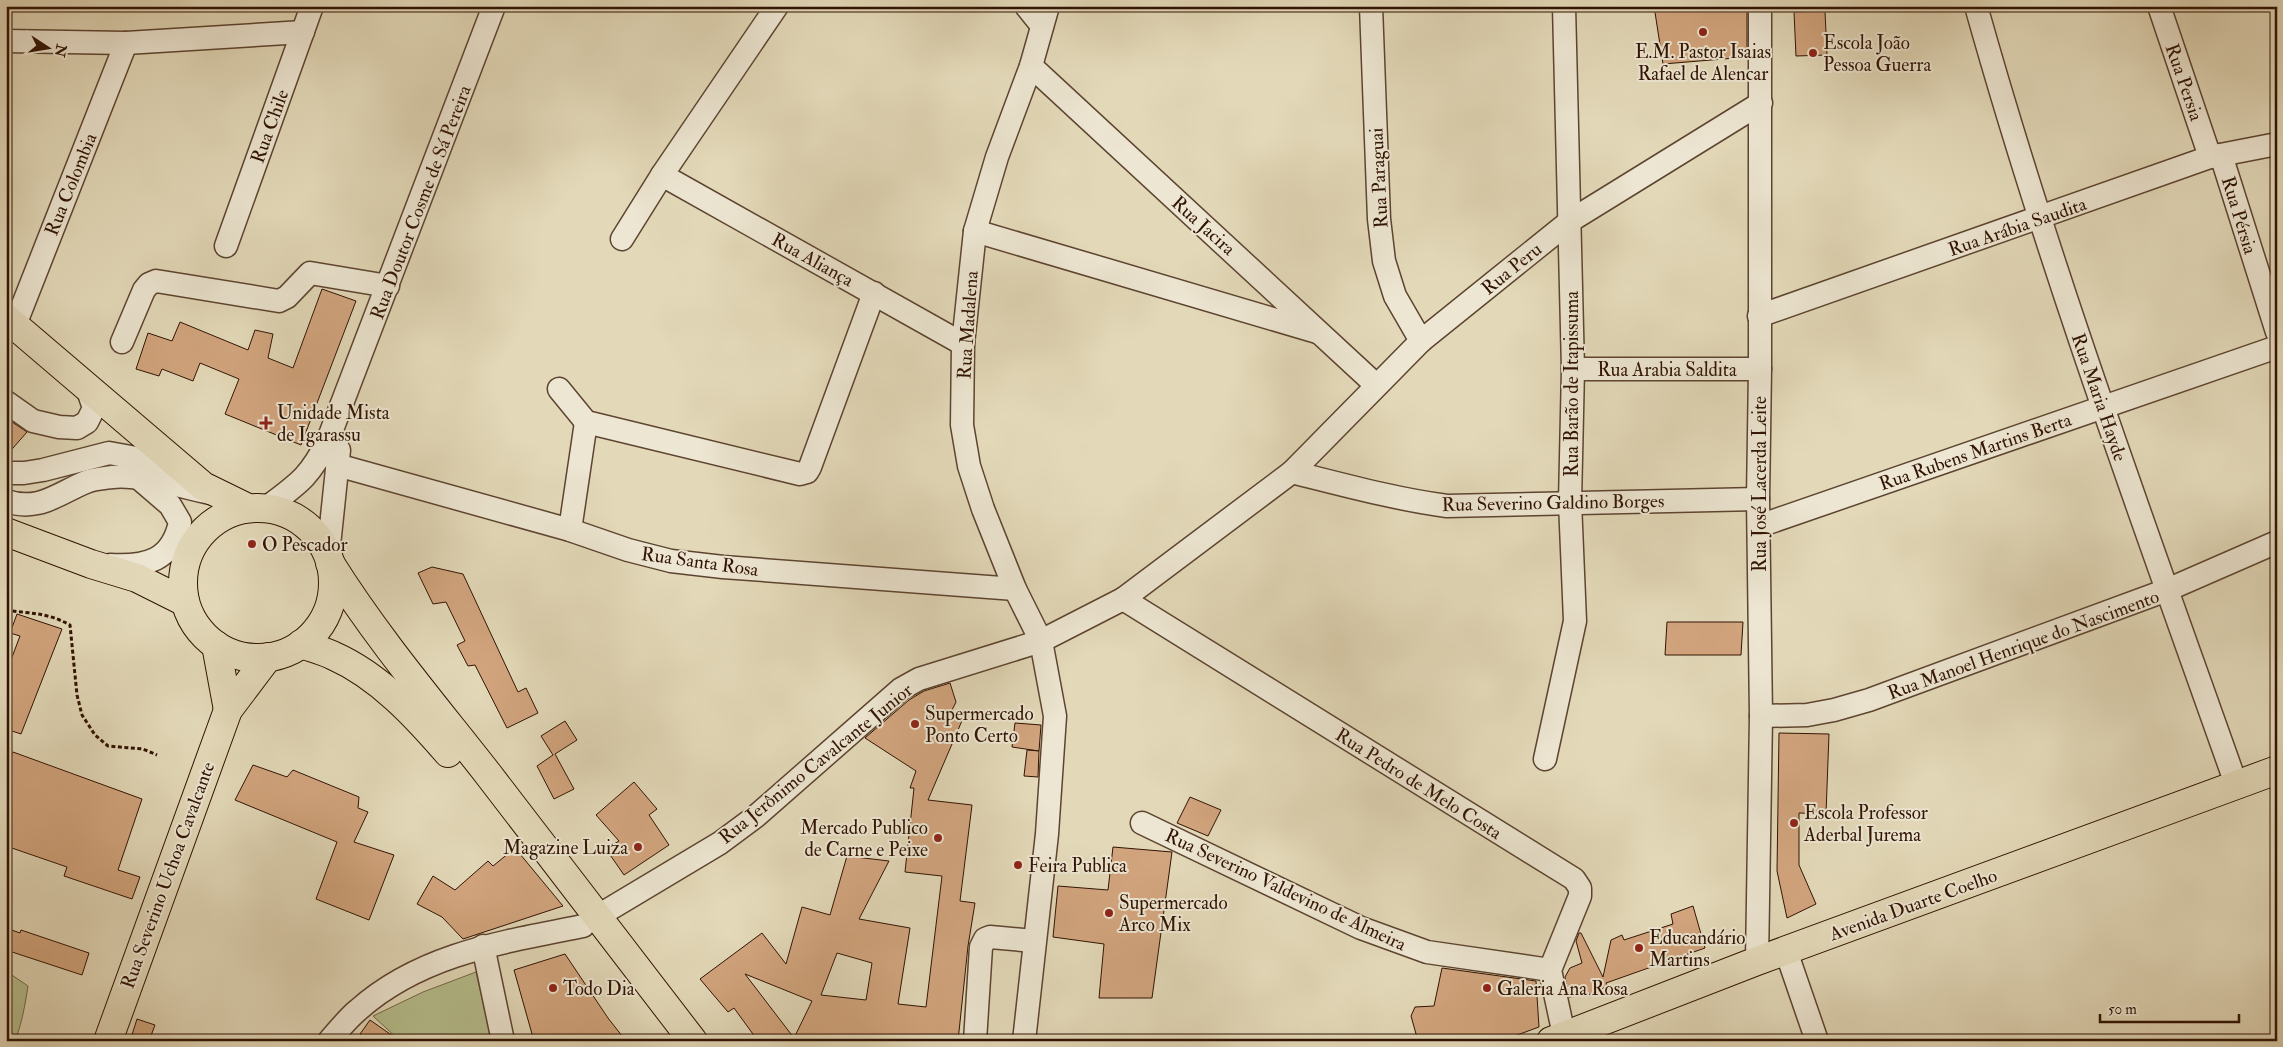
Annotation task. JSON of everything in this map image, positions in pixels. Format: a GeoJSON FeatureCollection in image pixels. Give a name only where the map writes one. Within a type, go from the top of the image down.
{"type":"FeatureCollection","features":[{"type":"Feature","properties":{"kind":"main road"},"geometry":{"type":"LineString","coordinates":[[10,322],[203,486],[218,495],[257,508],[283,512],[299,520],[313,532],[361,612],[590,921],[673,1041]]}},
{"type":"Feature","properties":{"kind":"main road"},"geometry":{"type":"LineString","coordinates":[[257,508],[230,513],[214,522],[201,534],[191,549],[185,566],[183,584],[186,602],[192,619],[216,645],[241,655],[268,657],[286,652],[301,644],[314,631],[324,616],[330,599],[332,581],[329,559]]}},
{"type":"Feature","properties":{"kind":"main road"},"geometry":{"type":"LineString","coordinates":[[6,532],[91,564],[137,578],[186,602]]}},
{"type":"Feature","properties":{"kind":"main road"},"geometry":{"type":"LineString","coordinates":[[301,644],[334,656],[365,673],[420,720],[694,1041]]}},
{"type":"Feature","properties":{"kind":"main road"},"geometry":{"type":"LineString","coordinates":[[216,645],[228,710]]}},
{"type":"Feature","properties":{"kind":"main road"},"geometry":{"type":"LineString","coordinates":[[228,710],[268,657]]}},
{"type":"Feature","properties":{"kind":"main road","name":"Rua Severino Uchoa Cavalcante"},"geometry":{"type":"LineString","coordinates":[[108,1041],[228,710]]}},
{"type":"Feature","properties":{"kind":"main road","name":"Avenida Duarte Coelho"},"geometry":{"type":"LineString","coordinates":[[1558,1038],[1757,961],[2277,770]]}},
{"type":"Feature","properties":{"kind":"street","name":"Rua Chile"},"geometry":{"type":"LineString","coordinates":[[226,246],[312,6]]}},
{"type":"Feature","properties":{"kind":"street","name":"Rua Doutor Cosme de Sá Pereira"},"geometry":{"type":"LineString","coordinates":[[346,397],[494,6]]}},
{"type":"Feature","properties":{"kind":"street"},"geometry":{"type":"LineString","coordinates":[[622,239],[662,175],[777,6]]}},
{"type":"Feature","properties":{"kind":"street"},"geometry":{"type":"LineString","coordinates":[[1026,6],[1045,16]]}},
{"type":"Feature","properties":{"kind":"street","name":"Rua Paraguai"},"geometry":{"type":"LineString","coordinates":[[1371,6],[1379,219],[1384,262],[1395,296],[1421,341]]}},
{"type":"Feature","properties":{"kind":"street","name":"Rua Barão de Itapissuma"},"geometry":{"type":"LineString","coordinates":[[1544,758],[1575,621],[1570,502],[1574,369],[1564,6]]}},
{"type":"Feature","properties":{"kind":"street","name":"Rua José Lacerda Leite"},"geometry":{"type":"LineString","coordinates":[[1757,961],[1761,716],[1758,499],[1760,6]]}},
{"type":"Feature","properties":{"kind":"street","name":"Rua Maria Hayde"},"geometry":{"type":"LineString","coordinates":[[1976,6],[1999,86],[2102,408],[2236,784]]}},
{"type":"Feature","properties":{"kind":"street","name":"Rua Persia"},"geometry":{"type":"LineString","coordinates":[[2159,6],[2216,156]]}},
{"type":"Feature","properties":{"kind":"street","name":"Rua Madalena"},"geometry":{"type":"LineString","coordinates":[[1024,1041],[1047,834],[1055,740],[1055,716],[1041,641],[1015,589],[983,510],[969,466],[962,425],[963,344],[975,230],[997,157],[1031,66],[1045,16]]}},
{"type":"Feature","properties":{"kind":"street"},"geometry":{"type":"LineString","coordinates":[[6,41],[126,43],[303,32]]}},
{"type":"Feature","properties":{"kind":"street","name":"Rua Colombia"},"geometry":{"type":"LineString","coordinates":[[10,322],[126,43]]}},
{"type":"Feature","properties":{"kind":"street","name":"Rua Jacira"},"geometry":{"type":"LineString","coordinates":[[1031,66],[1376,385]]}},
{"type":"Feature","properties":{"kind":"street","name":"Rua Peru"},"geometry":{"type":"LineString","coordinates":[[1292,472],[1421,341],[1570,221],[1761,103]]}},
{"type":"Feature","properties":{"kind":"street","name":"Rua Arábia Saudita"},"geometry":{"type":"LineString","coordinates":[[1759,316],[2216,156],[2277,144]]}},
{"type":"Feature","properties":{"kind":"street","name":"Rua Pérsia"},"geometry":{"type":"LineString","coordinates":[[2216,156],[2277,332]]}},
{"type":"Feature","properties":{"kind":"street","name":"Rua Aliança"},"geometry":{"type":"LineString","coordinates":[[662,175],[963,344]]}},
{"type":"Feature","properties":{"kind":"street"},"geometry":{"type":"LineString","coordinates":[[975,230],[1323,334]]}},
{"type":"Feature","properties":{"kind":"street"},"geometry":{"type":"LineString","coordinates":[[122,342],[144,290],[149,284],[156,281],[279,301],[287,297],[310,273],[388,286]]}},
{"type":"Feature","properties":{"kind":"street"},"geometry":{"type":"LineString","coordinates":[[559,389],[586,422],[800,474],[807,472],[874,293]]}},
{"type":"Feature","properties":{"kind":"street","name":"Rua Rubens Martins Berta"},"geometry":{"type":"LineString","coordinates":[[1759,526],[2277,347]]}},
{"type":"Feature","properties":{"kind":"street","name":"Rua Arabia Saldita"},"geometry":{"type":"LineString","coordinates":[[1574,369],[1760,369]]}},
{"type":"Feature","properties":{"kind":"street"},"geometry":{"type":"LineString","coordinates":[[6,402],[33,421],[59,427],[77,428],[88,422],[94,408],[86,385]]}},
{"type":"Feature","properties":{"kind":"street"},"geometry":{"type":"LineString","coordinates":[[329,559],[337,465],[346,397]]}},
{"type":"Feature","properties":{"kind":"street"},"geometry":{"type":"LineString","coordinates":[[257,508],[301,483],[317,462],[346,397]]}},
{"type":"Feature","properties":{"kind":"street"},"geometry":{"type":"LineString","coordinates":[[570,530],[586,422]]}},
{"type":"Feature","properties":{"kind":"street"},"geometry":{"type":"LineString","coordinates":[[6,473],[43,470],[109,453],[180,466]]}},
{"type":"Feature","properties":{"kind":"street","name":"Rua Santa Rosa"},"geometry":{"type":"LineString","coordinates":[[337,465],[570,530],[628,550],[671,560],[723,567],[1015,589]]}},
{"type":"Feature","properties":{"kind":"street","name":"Rua Severino Galdino Borges"},"geometry":{"type":"LineString","coordinates":[[1292,472],[1371,493],[1447,506],[1758,499]]}},
{"type":"Feature","properties":{"kind":"street","name":"Rua Jerônimo Cavalcante Junior"},"geometry":{"type":"LineString","coordinates":[[329,1041],[357,1010],[393,983],[426,965],[483,946],[590,921],[720,843],[755,817],[901,689],[919,679],[1041,641],[1123,599],[1292,472]]}},
{"type":"Feature","properties":{"kind":"street"},"geometry":{"type":"LineString","coordinates":[[6,501],[30,505],[40,504],[88,481],[113,477],[139,479],[218,495]]}},
{"type":"Feature","properties":{"kind":"street"},"geometry":{"type":"LineString","coordinates":[[91,564],[134,566],[163,556],[177,538],[180,522],[170,505],[139,479]]}},
{"type":"Feature","properties":{"kind":"street","name":"Rua Manoel Henrique do Nascimento"},"geometry":{"type":"LineString","coordinates":[[1761,716],[1808,715],[1869,700],[2168,590],[2277,542]]}},
{"type":"Feature","properties":{"kind":"street","name":"Rua Pedro de Melo Costa"},"geometry":{"type":"LineString","coordinates":[[1123,599],[1574,879],[1580,888],[1580,896],[1550,970]]}},
{"type":"Feature","properties":{"kind":"street","name":"Rua Severino Valdevino de Almeira"},"geometry":{"type":"LineString","coordinates":[[1142,823],[1393,941],[1427,952],[1550,970]]}},
{"type":"Feature","properties":{"kind":"street"},"geometry":{"type":"LineString","coordinates":[[975,1041],[981,947],[985,940],[990,937],[1034,941]]}},
{"type":"Feature","properties":{"kind":"street"},"geometry":{"type":"LineString","coordinates":[[483,946],[503,1041]]}},
{"type":"Feature","properties":{"kind":"street"},"geometry":{"type":"LineString","coordinates":[[1786,951],[1817,1041]]}},
{"type":"Feature","properties":{"kind":"street"},"geometry":{"type":"LineString","coordinates":[[1550,970],[1558,1038]]}},
{"type":"Feature","properties":{"kind":"path"},"geometry":{"type":"LineString","coordinates":[[6,610],[54,616],[70,625],[77,696],[82,715],[96,735],[108,746],[143,749],[157,755]]}},
{"type":"Feature","properties":{"kind":"green space"},"geometry":{"type":"Polygon","coordinates":[[[6,971],[28,986],[15,1041],[6,1041],[6,971]]]}},
{"type":"Feature","properties":{"kind":"green space"},"geometry":{"type":"Polygon","coordinates":[[[476,972],[492,1041],[400,1041],[373,1016],[423,992],[476,972]]]}},
{"type":"Feature","properties":{"kind":"building","name":"E.M. Pastor Isaias Rafael de Alencar"},"geometry":{"type":"Polygon","coordinates":[[[1654,6],[1747,6],[1747,57],[1663,64],[1654,6]]]}},
{"type":"Feature","properties":{"kind":"building"},"geometry":{"type":"Polygon","coordinates":[[[1825,11],[1827,55],[1796,56],[1794,12],[1825,11]]]}},
{"type":"Feature","properties":{"kind":"building"},"geometry":{"type":"Polygon","coordinates":[[[322,289],[356,301],[301,445],[225,414],[239,379],[200,363],[193,381],[162,369],[159,376],[136,369],[148,333],[172,341],[180,322],[248,350],[255,330],[273,334],[268,358],[293,368],[322,289]]]}},
{"type":"Feature","properties":{"kind":"building"},"geometry":{"type":"Polygon","coordinates":[[[6,418],[27,432],[6,456],[6,418]]]}},
{"type":"Feature","properties":{"kind":"building"},"geometry":{"type":"Polygon","coordinates":[[[432,567],[463,574],[518,692],[526,688],[538,713],[507,728],[475,665],[468,666],[457,645],[465,641],[446,602],[433,604],[418,573],[432,567]]]}},
{"type":"Feature","properties":{"kind":"building"},"geometry":{"type":"Polygon","coordinates":[[[17,614],[62,629],[21,734],[6,729],[6,673],[20,636],[10,633],[17,614]]]}},
{"type":"Feature","properties":{"kind":"building"},"geometry":{"type":"Polygon","coordinates":[[[1667,622],[1743,622],[1741,655],[1665,655],[1667,622]]]}},
{"type":"Feature","properties":{"kind":"building"},"geometry":{"type":"Polygon","coordinates":[[[950,683],[956,702],[951,712],[964,716],[928,800],[972,805],[960,901],[975,903],[968,946],[958,1041],[758,1041],[734,1008],[728,1012],[700,979],[762,933],[786,964],[802,907],[830,915],[847,856],[889,861],[859,919],[910,928],[898,1004],[926,1007],[942,876],[905,872],[914,788],[910,788],[916,771],[865,738],[909,700],[924,691],[950,683]],[[837,953],[821,995],[866,1000],[872,963],[837,953]],[[745,974],[794,1038],[812,1001],[745,974]]]}},
{"type":"Feature","properties":{"kind":"building"},"geometry":{"type":"Polygon","coordinates":[[[565,721],[577,740],[555,754],[574,789],[554,799],[537,766],[553,755],[541,736],[565,721]]]}},
{"type":"Feature","properties":{"kind":"building"},"geometry":{"type":"Polygon","coordinates":[[[1015,723],[1041,725],[1039,751],[1012,747],[1015,723]]]}},
{"type":"Feature","properties":{"kind":"building","name":"Escola Professor Aderbal Jurema"},"geometry":{"type":"Polygon","coordinates":[[[1779,733],[1829,734],[1826,814],[1799,813],[1799,865],[1816,904],[1787,918],[1777,871],[1779,733]]]}},
{"type":"Feature","properties":{"kind":"building"},"geometry":{"type":"Polygon","coordinates":[[[1027,750],[1039,751],[1038,777],[1024,776],[1027,750]]]}},
{"type":"Feature","properties":{"kind":"building"},"geometry":{"type":"Polygon","coordinates":[[[13,752],[142,799],[118,870],[140,877],[132,899],[64,876],[67,867],[6,846],[6,773],[13,752]]]}},
{"type":"Feature","properties":{"kind":"building"},"geometry":{"type":"Polygon","coordinates":[[[253,765],[287,777],[293,770],[359,797],[358,808],[368,812],[354,842],[394,855],[369,920],[316,899],[337,842],[235,800],[253,765]]]}},
{"type":"Feature","properties":{"kind":"building"},"geometry":{"type":"Polygon","coordinates":[[[634,782],[657,809],[649,815],[669,845],[624,875],[606,849],[619,841],[596,815],[634,782]]]}},
{"type":"Feature","properties":{"kind":"building"},"geometry":{"type":"Polygon","coordinates":[[[1190,797],[1221,810],[1208,836],[1177,823],[1190,797]]]}},
{"type":"Feature","properties":{"kind":"building","name":"Supermercado Arco Mix"},"geometry":{"type":"Polygon","coordinates":[[[1113,847],[1172,852],[1152,998],[1099,998],[1104,944],[1053,937],[1058,886],[1108,890],[1113,847]]]}},
{"type":"Feature","properties":{"kind":"building"},"geometry":{"type":"Polygon","coordinates":[[[515,848],[563,906],[463,939],[442,917],[417,904],[433,876],[455,890],[488,861],[493,866],[515,848]]]}},
{"type":"Feature","properties":{"kind":"building"},"geometry":{"type":"Polygon","coordinates":[[[1693,906],[1705,948],[1606,983],[1608,986],[1591,994],[1569,997],[1565,977],[1570,968],[1582,963],[1576,941],[1579,933],[1581,933],[1603,977],[1611,940],[1622,935],[1624,940],[1673,924],[1671,914],[1693,906]]]}},
{"type":"Feature","properties":{"kind":"building"},"geometry":{"type":"Polygon","coordinates":[[[6,928],[20,933],[21,930],[89,953],[82,975],[6,950],[6,928]]]}},
{"type":"Feature","properties":{"kind":"building","name":"Todo Dia"},"geometry":{"type":"Polygon","coordinates":[[[565,954],[608,1018],[626,1041],[534,1041],[514,970],[565,954]]]}},
{"type":"Feature","properties":{"kind":"building","name":"Galeria Ana Rosa"},"geometry":{"type":"Polygon","coordinates":[[[1442,968],[1536,981],[1539,1027],[1501,1041],[1418,1041],[1411,1016],[1415,1007],[1434,1006],[1442,968]]]}},
{"type":"Feature","properties":{"kind":"building"},"geometry":{"type":"Polygon","coordinates":[[[137,1019],[155,1025],[149,1041],[130,1041],[137,1019]]]}},
{"type":"Feature","properties":{"kind":"building"},"geometry":{"type":"Polygon","coordinates":[[[370,1020],[400,1041],[369,1041],[360,1034],[370,1020]]]}},
{"type":"Feature","properties":{"kind":"place","name":"E.M. Pastor Isaias Rafael de Alencar"},"geometry":{"type":"Point","coordinates":[1703,32]}},
{"type":"Feature","properties":{"kind":"place","name":"Escola João Pessoa Guerra"},"geometry":{"type":"Point","coordinates":[1813,53]}},
{"type":"Feature","properties":{"kind":"place","name":"Unidade Mista de Igarassu"},"geometry":{"type":"Point","coordinates":[266,423]}},
{"type":"Feature","properties":{"kind":"place","name":"O Pescador"},"geometry":{"type":"Point","coordinates":[252,544]}},
{"type":"Feature","properties":{"kind":"place","name":"Supermercado Ponto Certo"},"geometry":{"type":"Point","coordinates":[915,724]}},
{"type":"Feature","properties":{"kind":"place","name":"Escola Professor Aderbal Jurema"},"geometry":{"type":"Point","coordinates":[1794,823]}},
{"type":"Feature","properties":{"kind":"place","name":"Mercado Publico de Carne e Peixe"},"geometry":{"type":"Point","coordinates":[938,838]}},
{"type":"Feature","properties":{"kind":"place","name":"Magazine Luiza"},"geometry":{"type":"Point","coordinates":[638,847]}},
{"type":"Feature","properties":{"kind":"place","name":"Feira Publica"},"geometry":{"type":"Point","coordinates":[1018,865]}},
{"type":"Feature","properties":{"kind":"place","name":"Supermercado Arco Mix"},"geometry":{"type":"Point","coordinates":[1109,913]}},
{"type":"Feature","properties":{"kind":"place","name":"Educandário Martins"},"geometry":{"type":"Point","coordinates":[1639,948]}},
{"type":"Feature","properties":{"kind":"place","name":"Todo Dia"},"geometry":{"type":"Point","coordinates":[553,988]}},
{"type":"Feature","properties":{"kind":"place","name":"Galeria Ana Rosa"},"geometry":{"type":"Point","coordinates":[1487,988]}}]}
